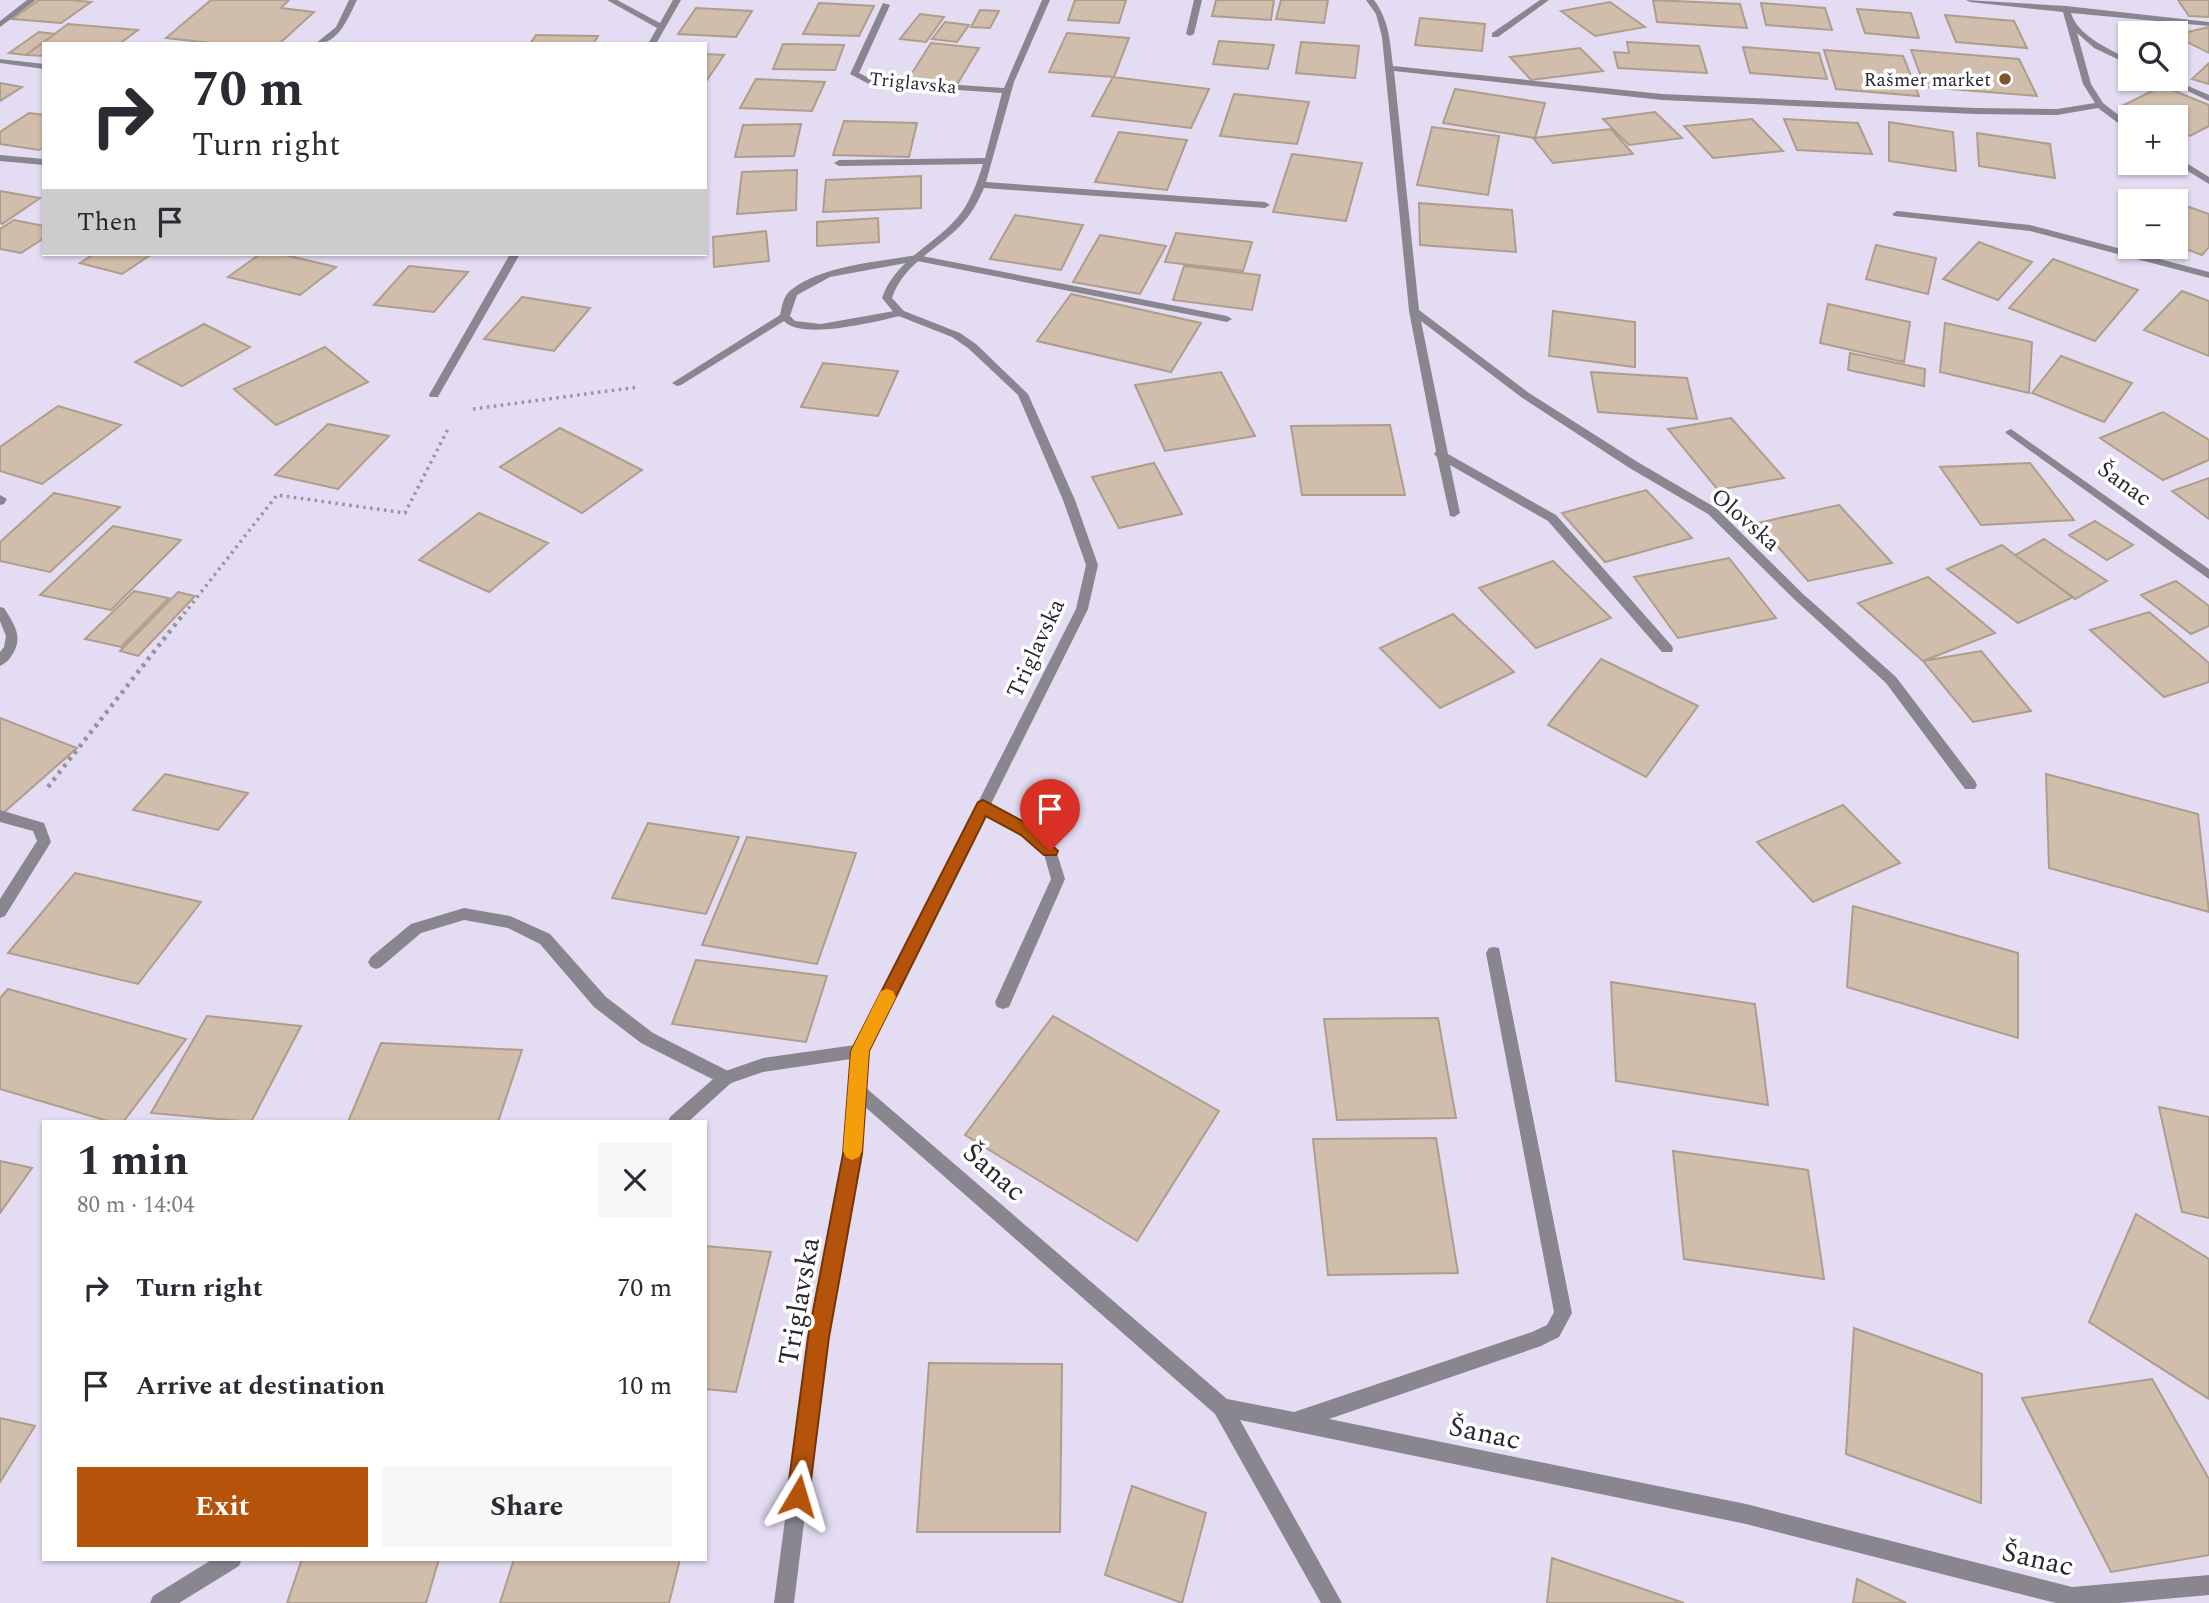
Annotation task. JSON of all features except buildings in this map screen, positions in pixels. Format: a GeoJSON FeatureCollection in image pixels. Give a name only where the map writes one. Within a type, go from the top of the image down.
{"type":"FeatureCollection","features":[{"type":"Feature","properties":{"kind":"street"},"geometry":{"type":"LineString","coordinates":[[0,25],[32,0]]}},
{"type":"Feature","properties":{"kind":"street"},"geometry":{"type":"LineString","coordinates":[[322,42],[340,28],[354,0]]}},
{"type":"Feature","properties":{"kind":"street"},"geometry":{"type":"LineString","coordinates":[[611,0],[662,27]]}},
{"type":"Feature","properties":{"kind":"street"},"geometry":{"type":"LineString","coordinates":[[653,42],[677,0]]}},
{"type":"Feature","properties":{"kind":"street"},"geometry":{"type":"LineString","coordinates":[[900,313],[887,299],[889,286],[960,221],[983,184],[1006,91],[1046,0]]}},
{"type":"Feature","properties":{"kind":"street"},"geometry":{"type":"LineString","coordinates":[[1190,34],[1198,0]]}},
{"type":"Feature","properties":{"kind":"street"},"geometry":{"type":"LineString","coordinates":[[1370,0],[1380,14],[1390,68],[1414,311],[1440,454],[1454,513]]}},
{"type":"Feature","properties":{"kind":"street"},"geometry":{"type":"LineString","coordinates":[[1495,35],[1545,0]]}},
{"type":"Feature","properties":{"kind":"street"},"geometry":{"type":"LineString","coordinates":[[1970,0],[2119,11],[2209,24]]}},
{"type":"Feature","properties":{"kind":"street","name":"Triglavska"},"geometry":{"type":"LineString","coordinates":[[886,5],[854,74],[869,81],[1006,91]]}},
{"type":"Feature","properties":{"kind":"street"},"geometry":{"type":"LineString","coordinates":[[2066,8],[2087,84],[2100,105],[2118,119]]}},
{"type":"Feature","properties":{"kind":"street"},"geometry":{"type":"LineString","coordinates":[[2071,24],[2097,46],[2118,57]]}},
{"type":"Feature","properties":{"kind":"street"},"geometry":{"type":"LineString","coordinates":[[0,61],[42,67]]}},
{"type":"Feature","properties":{"kind":"street"},"geometry":{"type":"LineString","coordinates":[[1390,68],[1676,97],[2057,112],[2100,105]]}},
{"type":"Feature","properties":{"kind":"street"},"geometry":{"type":"LineString","coordinates":[[2188,89],[2209,98]]}},
{"type":"Feature","properties":{"kind":"street"},"geometry":{"type":"LineString","coordinates":[[0,158],[42,162]]}},
{"type":"Feature","properties":{"kind":"street"},"geometry":{"type":"LineString","coordinates":[[839,163],[988,161]]}},
{"type":"Feature","properties":{"kind":"street"},"geometry":{"type":"LineString","coordinates":[[2188,167],[2209,181]]}},
{"type":"Feature","properties":{"kind":"street"},"geometry":{"type":"LineString","coordinates":[[983,184],[1265,205]]}},
{"type":"Feature","properties":{"kind":"street"},"geometry":{"type":"LineString","coordinates":[[1897,214],[2030,229],[2209,275]]}},
{"type":"Feature","properties":{"kind":"street"},"geometry":{"type":"LineString","coordinates":[[434,395],[514,256]]}},
{"type":"Feature","properties":{"kind":"street"},"geometry":{"type":"LineString","coordinates":[[677,383],[785,316],[793,293],[827,275],[917,258],[1227,319]]}},
{"type":"Feature","properties":{"kind":"street","name":"Olovska"},"geometry":{"type":"LineString","coordinates":[[1414,311],[1525,395],[1712,512],[1798,596],[1891,680],[1970,785]]}},
{"type":"Feature","properties":{"kind":"street"},"geometry":{"type":"LineString","coordinates":[[785,316],[792,324],[821,327],[900,313]]}},
{"type":"Feature","properties":{"kind":"street","name":"Triglavska"},"geometry":{"type":"LineString","coordinates":[[784,1603],[818,1337],[852,1154],[860,1051],[1083,609],[1092,565],[1069,500],[1023,394],[956,335],[900,313]]}},
{"type":"Feature","properties":{"kind":"street","name":"Šanac"},"geometry":{"type":"LineString","coordinates":[[2011,432],[2209,575]]}},
{"type":"Feature","properties":{"kind":"street"},"geometry":{"type":"LineString","coordinates":[[1440,454],[1552,517],[1667,649]]}},
{"type":"Feature","properties":{"kind":"street"},"geometry":{"type":"LineString","coordinates":[[0,611],[13,633],[13,642],[0,661]]}},
{"type":"Feature","properties":{"kind":"street"},"geometry":{"type":"LineString","coordinates":[[983,807],[1027,831],[1050,851],[1058,879],[1003,1002]]}},
{"type":"Feature","properties":{"kind":"street"},"geometry":{"type":"LineString","coordinates":[[0,816],[38,827],[44,842],[0,912]]}},
{"type":"Feature","properties":{"kind":"street"},"geometry":{"type":"LineString","coordinates":[[376,962],[416,928],[464,915],[510,922],[545,939],[600,1002],[647,1038],[726,1078]]}},
{"type":"Feature","properties":{"kind":"street"},"geometry":{"type":"LineString","coordinates":[[1295,1422],[1535,1340],[1553,1331],[1563,1313],[1494,953]]}},
{"type":"Feature","properties":{"kind":"street"},"geometry":{"type":"LineString","coordinates":[[678,1120],[726,1078],[763,1065],[860,1051]]}},
{"type":"Feature","properties":{"kind":"street","name":"Šanac"},"geometry":{"type":"LineString","coordinates":[[856,1089],[1222,1407],[1746,1514],[2074,1600],[2209,1585]]}},
{"type":"Feature","properties":{"kind":"street"},"geometry":{"type":"LineString","coordinates":[[1222,1407],[1332,1603]]}},
{"type":"Feature","properties":{"kind":"street"},"geometry":{"type":"LineString","coordinates":[[160,1603],[229,1561]]}},
{"type":"Feature","properties":{"kind":"path"},"geometry":{"type":"LineString","coordinates":[[434,395],[457,411],[677,383]]}},
{"type":"Feature","properties":{"kind":"path"},"geometry":{"type":"LineString","coordinates":[[22,821],[277,495],[405,513],[457,411]]}},
{"type":"Feature","properties":{"kind":"slow traffic"},"geometry":{"type":"LineString","coordinates":[[852,1151],[860,1051],[887,997]]}},
{"type":"Feature","properties":{"kind":"place","name":"Rašmer market"},"geometry":{"type":"Point","coordinates":[2005,79]}},
{"type":"Feature","properties":{"kind":"route"},"geometry":{"type":"LineString","coordinates":[[798,1496],[818,1337],[852,1154],[860,1051],[983,807],[1027,831],[1050,851]]}}]}
